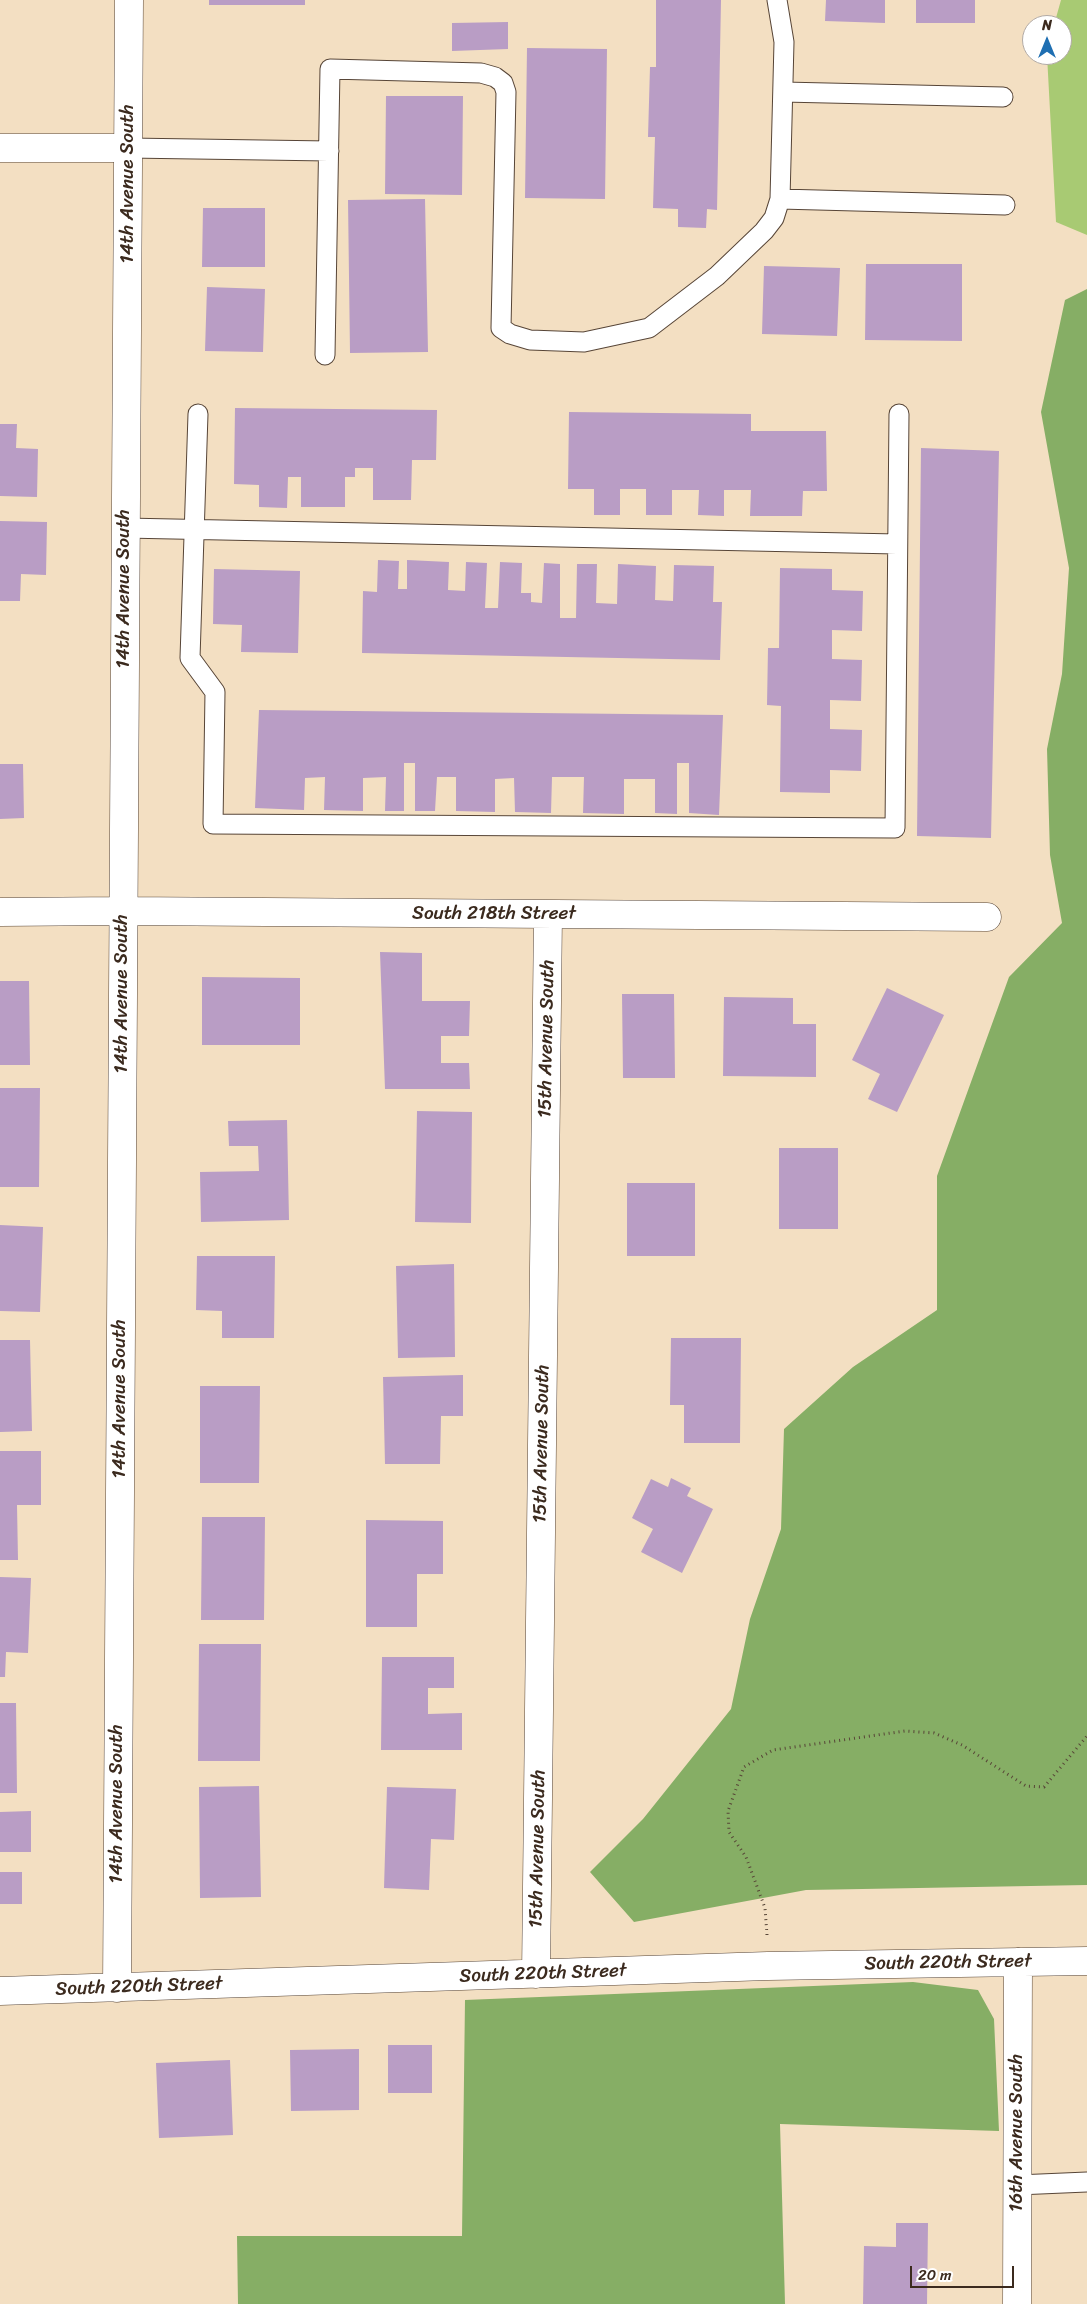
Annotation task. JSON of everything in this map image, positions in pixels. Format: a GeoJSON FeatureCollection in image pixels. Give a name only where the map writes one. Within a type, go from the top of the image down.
{"type":"FeatureCollection","features":[{"type":"Feature","properties":{"kind":"street","name":"14th Avenue South"},"geometry":{"type":"LineString","coordinates":[[116,1988],[129,0]]}},
{"type":"Feature","properties":{"kind":"street"},"geometry":{"type":"LineString","coordinates":[[0,148],[128,148]]}},
{"type":"Feature","properties":{"kind":"street","name":"South 218th Street"},"geometry":{"type":"LineString","coordinates":[[0,912],[122,911],[987,917]]}},
{"type":"Feature","properties":{"kind":"street","name":"15th Avenue South"},"geometry":{"type":"LineString","coordinates":[[536,1974],[548,914]]}},
{"type":"Feature","properties":{"kind":"street","name":"South 220th Street"},"geometry":{"type":"LineString","coordinates":[[0,1991],[768,1966],[1087,1961]]}},
{"type":"Feature","properties":{"kind":"street","name":"16th Avenue South"},"geometry":{"type":"LineString","coordinates":[[1017,2304],[1018,1962]]}},
{"type":"Feature","properties":{"kind":"lane"},"geometry":{"type":"LineString","coordinates":[[325,355],[330,69],[482,73],[495,77],[503,83],[506,92],[501,328],[510,334],[530,340],[584,342],[649,328],[717,276],[764,231],[774,218],[780,198],[784,42],[776,0]]}},
{"type":"Feature","properties":{"kind":"lane"},"geometry":{"type":"LineString","coordinates":[[783,92],[1003,97]]}},
{"type":"Feature","properties":{"kind":"lane"},"geometry":{"type":"LineString","coordinates":[[128,148],[329,151]]}},
{"type":"Feature","properties":{"kind":"lane"},"geometry":{"type":"LineString","coordinates":[[780,198],[1005,205]]}},
{"type":"Feature","properties":{"kind":"lane"},"geometry":{"type":"LineString","coordinates":[[198,414],[190,658],[215,692],[214,824],[895,828],[899,414]]}},
{"type":"Feature","properties":{"kind":"lane"},"geometry":{"type":"LineString","coordinates":[[125,528],[898,544]]}},
{"type":"Feature","properties":{"kind":"lane"},"geometry":{"type":"LineString","coordinates":[[1017,2185],[1087,2182]]}},
{"type":"Feature","properties":{"kind":"path"},"geometry":{"type":"LineString","coordinates":[[768,1966],[765,1908],[746,1858],[729,1832],[728,1811],[744,1767],[774,1750],[905,1731],[934,1733],[962,1745],[1026,1786],[1044,1787],[1087,1736]]}},
{"type":"Feature","properties":{"kind":"green space"},"geometry":{"type":"Polygon","coordinates":[[[1061,0],[1087,0],[1087,235],[1056,222],[1048,65],[1072,65],[1072,15],[1057,15],[1061,0]]]}},
{"type":"Feature","properties":{"kind":"green space"},"geometry":{"type":"Polygon","coordinates":[[[1087,289],[1087,1885],[806,1890],[634,1922],[590,1872],[643,1819],[731,1709],[750,1619],[781,1529],[784,1429],[853,1367],[937,1310],[937,1176],[1009,977],[1062,923],[1050,855],[1047,749],[1062,674],[1069,568],[1041,412],[1065,300],[1087,289]]]}},
{"type":"Feature","properties":{"kind":"green space"},"geometry":{"type":"Polygon","coordinates":[[[913,1982],[978,1990],[994,2019],[999,2131],[780,2124],[785,2304],[238,2304],[237,2236],[462,2236],[465,2000],[913,1982]]]}},
{"type":"Feature","properties":{"kind":"building"},"geometry":{"type":"Polygon","coordinates":[[[209,0],[305,0],[305,5],[209,5],[209,0]]]}},
{"type":"Feature","properties":{"kind":"building"},"geometry":{"type":"Polygon","coordinates":[[[656,0],[721,0],[717,210],[707,209],[706,228],[678,227],[678,209],[653,208],[655,137],[648,137],[650,67],[656,67],[656,0]]]}},
{"type":"Feature","properties":{"kind":"building"},"geometry":{"type":"Polygon","coordinates":[[[826,0],[885,0],[885,23],[825,21],[826,0]]]}},
{"type":"Feature","properties":{"kind":"building"},"geometry":{"type":"Polygon","coordinates":[[[916,0],[975,0],[975,23],[916,23],[916,0]]]}},
{"type":"Feature","properties":{"kind":"building"},"geometry":{"type":"Polygon","coordinates":[[[508,22],[508,49],[452,51],[452,23],[508,22]]]}},
{"type":"Feature","properties":{"kind":"building"},"geometry":{"type":"Polygon","coordinates":[[[527,48],[607,49],[605,199],[525,198],[527,48]]]}},
{"type":"Feature","properties":{"kind":"building"},"geometry":{"type":"Polygon","coordinates":[[[386,96],[463,96],[462,195],[385,194],[386,96]]]}},
{"type":"Feature","properties":{"kind":"building"},"geometry":{"type":"Polygon","coordinates":[[[425,199],[428,352],[350,353],[348,200],[425,199]]]}},
{"type":"Feature","properties":{"kind":"building"},"geometry":{"type":"Polygon","coordinates":[[[203,208],[265,208],[265,267],[202,267],[203,208]]]}},
{"type":"Feature","properties":{"kind":"building"},"geometry":{"type":"Polygon","coordinates":[[[866,264],[962,264],[962,341],[865,340],[866,264]]]}},
{"type":"Feature","properties":{"kind":"building"},"geometry":{"type":"Polygon","coordinates":[[[764,266],[840,268],[837,336],[762,334],[764,266]]]}},
{"type":"Feature","properties":{"kind":"building"},"geometry":{"type":"Polygon","coordinates":[[[207,287],[265,289],[263,352],[205,351],[207,287]]]}},
{"type":"Feature","properties":{"kind":"building"},"geometry":{"type":"Polygon","coordinates":[[[235,408],[437,410],[436,460],[412,460],[411,500],[373,500],[373,468],[355,468],[355,477],[345,477],[345,507],[301,507],[301,477],[288,477],[287,508],[259,507],[259,485],[234,484],[235,408]]]}},
{"type":"Feature","properties":{"kind":"building"},"geometry":{"type":"Polygon","coordinates":[[[569,412],[751,414],[751,431],[826,431],[827,491],[803,491],[802,516],[750,516],[751,490],[724,490],[724,516],[698,515],[699,490],[672,490],[672,515],[646,515],[646,489],[620,489],[620,515],[594,515],[594,489],[568,489],[569,412]]]}},
{"type":"Feature","properties":{"kind":"building"},"geometry":{"type":"Polygon","coordinates":[[[0,424],[17,424],[16,448],[38,449],[37,497],[0,496],[0,424]]]}},
{"type":"Feature","properties":{"kind":"building"},"geometry":{"type":"Polygon","coordinates":[[[921,448],[999,451],[991,838],[917,836],[921,448]]]}},
{"type":"Feature","properties":{"kind":"building"},"geometry":{"type":"Polygon","coordinates":[[[0,521],[47,522],[46,575],[21,574],[20,601],[0,601],[0,521]]]}},
{"type":"Feature","properties":{"kind":"building"},"geometry":{"type":"Polygon","coordinates":[[[378,560],[399,561],[398,589],[407,589],[407,560],[449,562],[448,590],[465,591],[466,562],[487,563],[485,608],[498,608],[500,562],[522,563],[521,593],[531,593],[531,602],[542,603],[544,563],[560,564],[560,618],[576,618],[577,564],[597,564],[596,603],[617,604],[618,564],[656,566],[655,600],[673,601],[674,565],[714,566],[713,602],[722,602],[720,660],[362,653],[363,591],[377,592],[378,560]]]}},
{"type":"Feature","properties":{"kind":"building"},"geometry":{"type":"Polygon","coordinates":[[[780,568],[832,569],[832,590],[863,591],[862,631],[832,630],[832,659],[862,660],[861,701],[830,700],[830,729],[862,730],[861,771],[830,770],[830,793],[780,792],[781,706],[767,705],[768,648],[779,648],[780,568]]]}},
{"type":"Feature","properties":{"kind":"building"},"geometry":{"type":"Polygon","coordinates":[[[214,569],[300,571],[298,653],[241,652],[242,625],[213,624],[214,569]]]}},
{"type":"Feature","properties":{"kind":"building"},"geometry":{"type":"Polygon","coordinates":[[[259,710],[723,715],[719,815],[689,813],[689,763],[677,763],[677,814],[655,813],[655,779],[624,779],[624,814],[583,813],[584,777],[552,777],[551,813],[515,812],[514,778],[495,779],[495,812],[456,811],[456,777],[437,777],[435,811],[415,811],[415,763],[404,763],[404,811],[385,811],[386,777],[363,778],[363,811],[324,810],[325,777],[305,778],[304,810],[255,808],[259,710]]]}},
{"type":"Feature","properties":{"kind":"building"},"geometry":{"type":"Polygon","coordinates":[[[0,764],[23,764],[24,818],[0,819],[0,764]]]}},
{"type":"Feature","properties":{"kind":"building"},"geometry":{"type":"Polygon","coordinates":[[[380,952],[422,953],[422,1001],[470,1001],[469,1036],[441,1036],[441,1063],[469,1063],[470,1089],[385,1089],[380,952]]]}},
{"type":"Feature","properties":{"kind":"building"},"geometry":{"type":"Polygon","coordinates":[[[202,977],[300,978],[300,1045],[202,1045],[202,977]]]}},
{"type":"Feature","properties":{"kind":"building"},"geometry":{"type":"Polygon","coordinates":[[[0,981],[29,981],[30,1065],[0,1065],[0,981]]]}},
{"type":"Feature","properties":{"kind":"building"},"geometry":{"type":"Polygon","coordinates":[[[887,988],[944,1015],[897,1112],[868,1099],[880,1074],[852,1060],[887,988]]]}},
{"type":"Feature","properties":{"kind":"building"},"geometry":{"type":"Polygon","coordinates":[[[622,994],[674,994],[675,1078],[623,1078],[622,994]]]}},
{"type":"Feature","properties":{"kind":"building"},"geometry":{"type":"Polygon","coordinates":[[[724,997],[793,998],[793,1024],[816,1024],[816,1077],[723,1076],[724,997]]]}},
{"type":"Feature","properties":{"kind":"building"},"geometry":{"type":"Polygon","coordinates":[[[0,1088],[40,1088],[39,1187],[0,1187],[0,1088]]]}},
{"type":"Feature","properties":{"kind":"building"},"geometry":{"type":"Polygon","coordinates":[[[417,1111],[472,1112],[471,1223],[415,1222],[417,1111]]]}},
{"type":"Feature","properties":{"kind":"building"},"geometry":{"type":"Polygon","coordinates":[[[287,1120],[289,1220],[201,1222],[200,1172],[259,1171],[258,1146],[229,1146],[228,1121],[287,1120]]]}},
{"type":"Feature","properties":{"kind":"building"},"geometry":{"type":"Polygon","coordinates":[[[779,1148],[838,1148],[838,1229],[779,1229],[779,1148]]]}},
{"type":"Feature","properties":{"kind":"building"},"geometry":{"type":"Polygon","coordinates":[[[627,1183],[695,1183],[695,1256],[627,1256],[627,1183]]]}},
{"type":"Feature","properties":{"kind":"building"},"geometry":{"type":"Polygon","coordinates":[[[0,1225],[43,1227],[40,1312],[0,1311],[0,1225]]]}},
{"type":"Feature","properties":{"kind":"building"},"geometry":{"type":"Polygon","coordinates":[[[197,1256],[275,1256],[274,1338],[222,1338],[222,1311],[196,1310],[197,1256]]]}},
{"type":"Feature","properties":{"kind":"building"},"geometry":{"type":"Polygon","coordinates":[[[454,1264],[455,1357],[398,1358],[396,1266],[454,1264]]]}},
{"type":"Feature","properties":{"kind":"building"},"geometry":{"type":"Polygon","coordinates":[[[671,1338],[741,1338],[740,1443],[684,1443],[684,1405],[670,1405],[671,1338]]]}},
{"type":"Feature","properties":{"kind":"building"},"geometry":{"type":"Polygon","coordinates":[[[0,1340],[30,1340],[32,1431],[0,1432],[0,1340]]]}},
{"type":"Feature","properties":{"kind":"building"},"geometry":{"type":"Polygon","coordinates":[[[463,1375],[463,1416],[441,1416],[440,1464],[385,1464],[383,1377],[463,1375]]]}},
{"type":"Feature","properties":{"kind":"building"},"geometry":{"type":"Polygon","coordinates":[[[200,1386],[260,1386],[259,1483],[200,1483],[200,1386]]]}},
{"type":"Feature","properties":{"kind":"building"},"geometry":{"type":"Polygon","coordinates":[[[0,1451],[41,1451],[41,1505],[17,1505],[18,1560],[0,1560],[0,1451]]]}},
{"type":"Feature","properties":{"kind":"building"},"geometry":{"type":"Polygon","coordinates":[[[671,1478],[691,1488],[687,1496],[713,1509],[682,1573],[641,1552],[653,1529],[632,1518],[651,1479],[668,1487],[671,1478]]]}},
{"type":"Feature","properties":{"kind":"building"},"geometry":{"type":"Polygon","coordinates":[[[202,1517],[265,1517],[264,1620],[201,1620],[202,1517]]]}},
{"type":"Feature","properties":{"kind":"building"},"geometry":{"type":"Polygon","coordinates":[[[366,1520],[443,1521],[443,1574],[417,1574],[417,1627],[366,1627],[366,1520]]]}},
{"type":"Feature","properties":{"kind":"building"},"geometry":{"type":"Polygon","coordinates":[[[0,1577],[31,1578],[28,1653],[6,1652],[5,1677],[0,1677],[0,1577]]]}},
{"type":"Feature","properties":{"kind":"building"},"geometry":{"type":"Polygon","coordinates":[[[199,1644],[261,1644],[260,1761],[198,1761],[199,1644]]]}},
{"type":"Feature","properties":{"kind":"building"},"geometry":{"type":"Polygon","coordinates":[[[382,1657],[454,1657],[454,1688],[428,1688],[428,1714],[462,1713],[462,1750],[381,1750],[382,1657]]]}},
{"type":"Feature","properties":{"kind":"building"},"geometry":{"type":"Polygon","coordinates":[[[0,1703],[16,1703],[17,1793],[0,1793],[0,1703]]]}},
{"type":"Feature","properties":{"kind":"building"},"geometry":{"type":"Polygon","coordinates":[[[259,1786],[261,1897],[200,1898],[199,1787],[259,1786]]]}},
{"type":"Feature","properties":{"kind":"building"},"geometry":{"type":"Polygon","coordinates":[[[387,1787],[456,1789],[454,1840],[431,1839],[429,1890],[384,1888],[387,1787]]]}},
{"type":"Feature","properties":{"kind":"building"},"geometry":{"type":"Polygon","coordinates":[[[31,1811],[31,1852],[0,1852],[0,1812],[31,1811]]]}},
{"type":"Feature","properties":{"kind":"building"},"geometry":{"type":"Polygon","coordinates":[[[0,1872],[22,1872],[22,1904],[0,1904],[0,1872]]]}},
{"type":"Feature","properties":{"kind":"building"},"geometry":{"type":"Polygon","coordinates":[[[388,2045],[432,2045],[432,2093],[388,2093],[388,2045]]]}},
{"type":"Feature","properties":{"kind":"building"},"geometry":{"type":"Polygon","coordinates":[[[359,2049],[359,2110],[291,2111],[290,2050],[359,2049]]]}},
{"type":"Feature","properties":{"kind":"building"},"geometry":{"type":"Polygon","coordinates":[[[230,2060],[233,2135],[159,2138],[156,2063],[230,2060]]]}},
{"type":"Feature","properties":{"kind":"building"},"geometry":{"type":"Polygon","coordinates":[[[896,2223],[928,2223],[927,2304],[863,2304],[864,2246],[896,2247],[896,2223]]]}}]}
